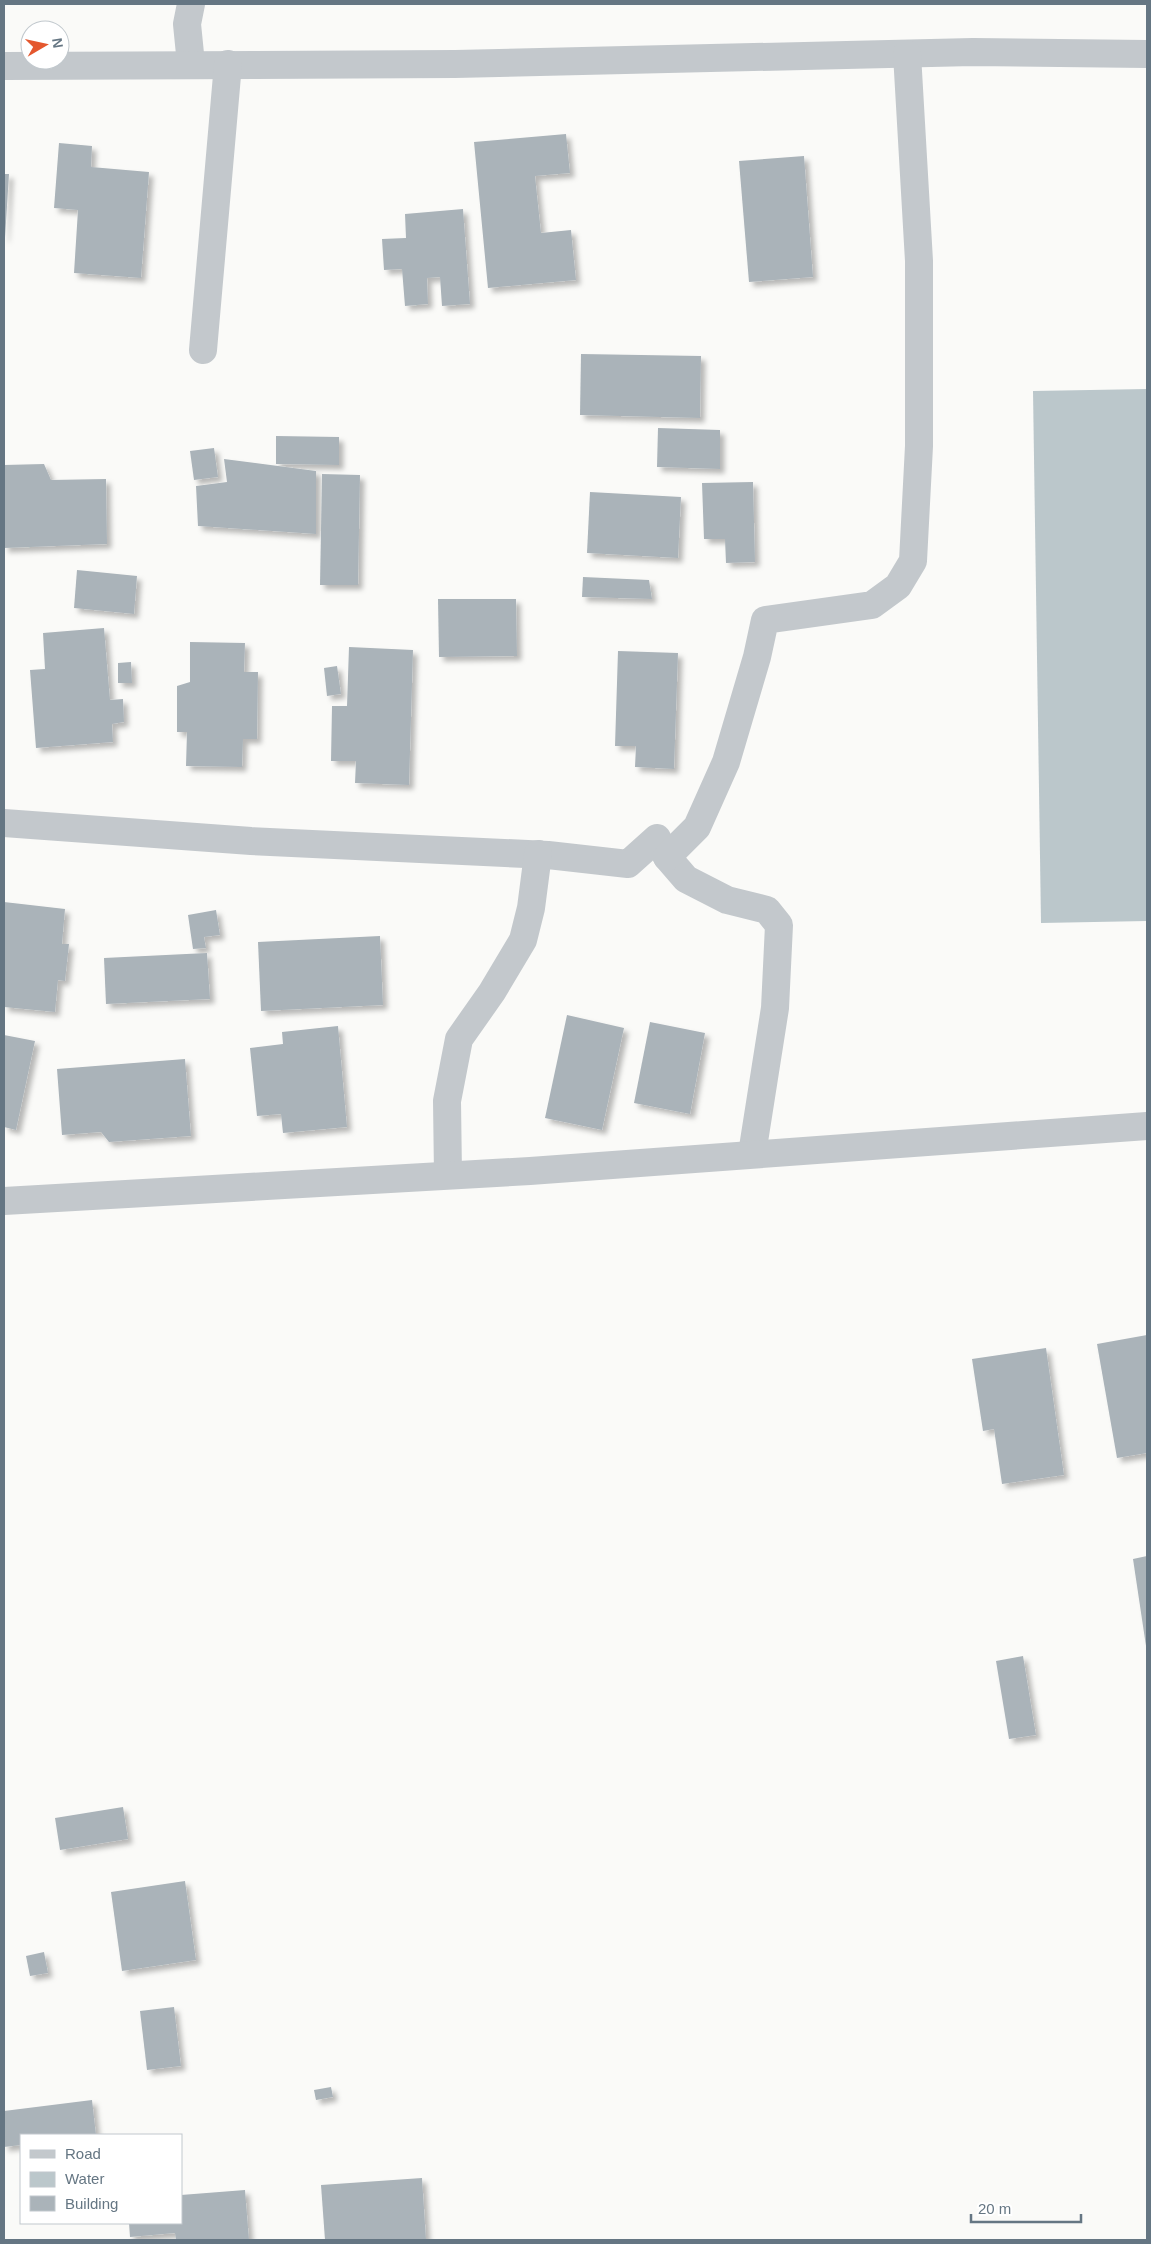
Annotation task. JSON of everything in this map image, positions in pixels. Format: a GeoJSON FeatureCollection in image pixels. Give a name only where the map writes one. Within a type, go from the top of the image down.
{"type":"FeatureCollection","features":[{"type":"Feature","properties":{"kind":"street"},"geometry":{"type":"LineString","coordinates":[[191,4],[187,24],[191,64]]}},
{"type":"Feature","properties":{"kind":"street"},"geometry":{"type":"LineString","coordinates":[[4,66],[455,64],[907,54],[1147,54]]}},
{"type":"Feature","properties":{"kind":"street"},"geometry":{"type":"LineString","coordinates":[[667,857],[697,827],[726,762],[757,657],[765,620],[872,605],[898,586],[913,561],[919,446],[919,261],[907,54]]}},
{"type":"Feature","properties":{"kind":"street"},"geometry":{"type":"LineString","coordinates":[[203,350],[228,64]]}},
{"type":"Feature","properties":{"kind":"street"},"geometry":{"type":"LineString","coordinates":[[4,823],[251,841],[538,854],[628,864],[657,838],[667,857],[686,879],[727,900],[767,910],[779,925],[775,1008],[752,1154]]}},
{"type":"Feature","properties":{"kind":"street"},"geometry":{"type":"LineString","coordinates":[[448,1175],[447,1101],[459,1039],[492,992],[524,940],[532,908],[538,854]]}},
{"type":"Feature","properties":{"kind":"street"},"geometry":{"type":"LineString","coordinates":[[4,1201],[448,1175],[1147,1126]]}},
{"type":"Feature","properties":{"kind":"water"},"geometry":{"type":"Polygon","coordinates":[[[1147,389],[1147,921],[1041,923],[1033,391],[1147,389]]]}},
{"type":"Feature","properties":{"kind":"building"},"geometry":{"type":"Polygon","coordinates":[[[566,134],[570,173],[535,176],[541,233],[571,230],[576,280],[488,288],[474,142],[566,134]]]}},
{"type":"Feature","properties":{"kind":"building"},"geometry":{"type":"Polygon","coordinates":[[[59,143],[92,146],[91,167],[149,172],[141,278],[74,273],[78,210],[54,208],[59,143]]]}},
{"type":"Feature","properties":{"kind":"building"},"geometry":{"type":"Polygon","coordinates":[[[804,156],[813,277],[749,282],[739,161],[804,156]]]}},
{"type":"Feature","properties":{"kind":"building"},"geometry":{"type":"Polygon","coordinates":[[[4,174],[9,174],[5,238],[4,238],[4,174]]]}},
{"type":"Feature","properties":{"kind":"building"},"geometry":{"type":"Polygon","coordinates":[[[463,209],[470,304],[442,306],[440,277],[427,278],[428,304],[405,306],[402,269],[384,270],[382,239],[406,238],[405,214],[463,209]]]}},
{"type":"Feature","properties":{"kind":"building"},"geometry":{"type":"Polygon","coordinates":[[[581,354],[701,356],[700,418],[580,415],[581,354]]]}},
{"type":"Feature","properties":{"kind":"building"},"geometry":{"type":"Polygon","coordinates":[[[658,428],[720,430],[720,469],[657,467],[658,428]]]}},
{"type":"Feature","properties":{"kind":"building"},"geometry":{"type":"Polygon","coordinates":[[[276,436],[339,437],[339,465],[276,464],[276,436]]]}},
{"type":"Feature","properties":{"kind":"building"},"geometry":{"type":"Polygon","coordinates":[[[214,448],[218,477],[194,480],[190,451],[214,448]]]}},
{"type":"Feature","properties":{"kind":"building"},"geometry":{"type":"Polygon","coordinates":[[[224,459],[316,471],[316,534],[198,526],[196,486],[227,482],[224,459]]]}},
{"type":"Feature","properties":{"kind":"building"},"geometry":{"type":"Polygon","coordinates":[[[44,464],[51,480],[106,479],[107,544],[4,548],[4,465],[44,464]]]}},
{"type":"Feature","properties":{"kind":"building"},"geometry":{"type":"Polygon","coordinates":[[[322,474],[360,475],[358,585],[320,585],[322,474]]]}},
{"type":"Feature","properties":{"kind":"building"},"geometry":{"type":"Polygon","coordinates":[[[753,482],[755,562],[726,563],[725,539],[704,539],[702,483],[753,482]]]}},
{"type":"Feature","properties":{"kind":"building"},"geometry":{"type":"Polygon","coordinates":[[[590,492],[681,497],[678,558],[587,553],[590,492]]]}},
{"type":"Feature","properties":{"kind":"building"},"geometry":{"type":"Polygon","coordinates":[[[77,570],[137,576],[134,614],[74,608],[77,570]]]}},
{"type":"Feature","properties":{"kind":"building"},"geometry":{"type":"Polygon","coordinates":[[[583,577],[649,580],[652,599],[582,597],[583,577]]]}},
{"type":"Feature","properties":{"kind":"building"},"geometry":{"type":"Polygon","coordinates":[[[438,599],[516,599],[517,656],[439,657],[438,599]]]}},
{"type":"Feature","properties":{"kind":"building"},"geometry":{"type":"Polygon","coordinates":[[[104,628],[110,700],[123,699],[124,722],[112,724],[113,742],[36,748],[30,670],[45,669],[43,633],[104,628]]]}},
{"type":"Feature","properties":{"kind":"building"},"geometry":{"type":"Polygon","coordinates":[[[190,642],[245,643],[244,672],[258,672],[257,739],[243,739],[242,767],[186,766],[187,732],[177,732],[177,686],[190,682],[190,642]]]}},
{"type":"Feature","properties":{"kind":"building"},"geometry":{"type":"Polygon","coordinates":[[[349,647],[413,650],[409,785],[355,783],[356,761],[331,761],[332,706],[347,706],[349,647]]]}},
{"type":"Feature","properties":{"kind":"building"},"geometry":{"type":"Polygon","coordinates":[[[618,651],[678,653],[674,769],[635,767],[636,746],[615,746],[618,651]]]}},
{"type":"Feature","properties":{"kind":"building"},"geometry":{"type":"Polygon","coordinates":[[[131,662],[132,683],[118,683],[118,663],[131,662]]]}},
{"type":"Feature","properties":{"kind":"building"},"geometry":{"type":"Polygon","coordinates":[[[337,666],[341,694],[327,696],[324,668],[337,666]]]}},
{"type":"Feature","properties":{"kind":"building"},"geometry":{"type":"Polygon","coordinates":[[[4,902],[65,909],[62,944],[69,944],[65,981],[58,980],[55,1012],[4,1007],[4,902]]]}},
{"type":"Feature","properties":{"kind":"building"},"geometry":{"type":"Polygon","coordinates":[[[216,910],[220,935],[204,937],[206,948],[193,949],[188,915],[216,910]]]}},
{"type":"Feature","properties":{"kind":"building"},"geometry":{"type":"Polygon","coordinates":[[[380,936],[383,1005],[261,1011],[258,942],[380,936]]]}},
{"type":"Feature","properties":{"kind":"building"},"geometry":{"type":"Polygon","coordinates":[[[207,953],[210,999],[106,1004],[104,958],[207,953]]]}},
{"type":"Feature","properties":{"kind":"building"},"geometry":{"type":"Polygon","coordinates":[[[567,1015],[624,1028],[602,1130],[545,1118],[567,1015]]]}},
{"type":"Feature","properties":{"kind":"building"},"geometry":{"type":"Polygon","coordinates":[[[650,1022],[705,1033],[690,1114],[634,1103],[650,1022]]]}},
{"type":"Feature","properties":{"kind":"building"},"geometry":{"type":"Polygon","coordinates":[[[338,1026],[347,1127],[283,1133],[281,1114],[257,1116],[250,1048],[283,1044],[282,1032],[338,1026]]]}},
{"type":"Feature","properties":{"kind":"building"},"geometry":{"type":"Polygon","coordinates":[[[4,1035],[35,1041],[16,1130],[4,1127],[4,1035]]]}},
{"type":"Feature","properties":{"kind":"building"},"geometry":{"type":"Polygon","coordinates":[[[185,1059],[191,1136],[109,1142],[101,1132],[62,1135],[57,1069],[185,1059]]]}},
{"type":"Feature","properties":{"kind":"building"},"geometry":{"type":"Polygon","coordinates":[[[1147,1335],[1147,1453],[1117,1458],[1097,1344],[1147,1335]]]}},
{"type":"Feature","properties":{"kind":"building"},"geometry":{"type":"Polygon","coordinates":[[[1046,1348],[1064,1475],[1002,1484],[994,1429],[983,1431],[972,1359],[1046,1348]]]}},
{"type":"Feature","properties":{"kind":"building"},"geometry":{"type":"Polygon","coordinates":[[[1147,1556],[1147,1646],[1146,1646],[1133,1559],[1147,1556]]]}},
{"type":"Feature","properties":{"kind":"building"},"geometry":{"type":"Polygon","coordinates":[[[1023,1656],[1036,1735],[1009,1739],[996,1661],[1023,1656]]]}},
{"type":"Feature","properties":{"kind":"building"},"geometry":{"type":"Polygon","coordinates":[[[123,1807],[128,1839],[60,1850],[55,1818],[123,1807]]]}},
{"type":"Feature","properties":{"kind":"building"},"geometry":{"type":"Polygon","coordinates":[[[185,1881],[196,1960],[122,1971],[111,1892],[185,1881]]]}},
{"type":"Feature","properties":{"kind":"building"},"geometry":{"type":"Polygon","coordinates":[[[44,1952],[48,1973],[30,1976],[26,1956],[44,1952]]]}},
{"type":"Feature","properties":{"kind":"building"},"geometry":{"type":"Polygon","coordinates":[[[174,2007],[181,2066],[147,2070],[140,2011],[174,2007]]]}},
{"type":"Feature","properties":{"kind":"building"},"geometry":{"type":"Polygon","coordinates":[[[331,2087],[333,2097],[316,2100],[314,2090],[331,2087]]]}},
{"type":"Feature","properties":{"kind":"building"},"geometry":{"type":"Polygon","coordinates":[[[92,2100],[96,2134],[20,2134],[20,2145],[4,2147],[4,2111],[92,2100]]]}},
{"type":"Feature","properties":{"kind":"building"},"geometry":{"type":"Polygon","coordinates":[[[422,2178],[426,2240],[325,2240],[321,2185],[422,2178]]]}},
{"type":"Feature","properties":{"kind":"building"},"geometry":{"type":"Polygon","coordinates":[[[245,2190],[249,2240],[176,2240],[175,2233],[130,2237],[129,2224],[182,2224],[182,2195],[245,2190]]]}}]}
